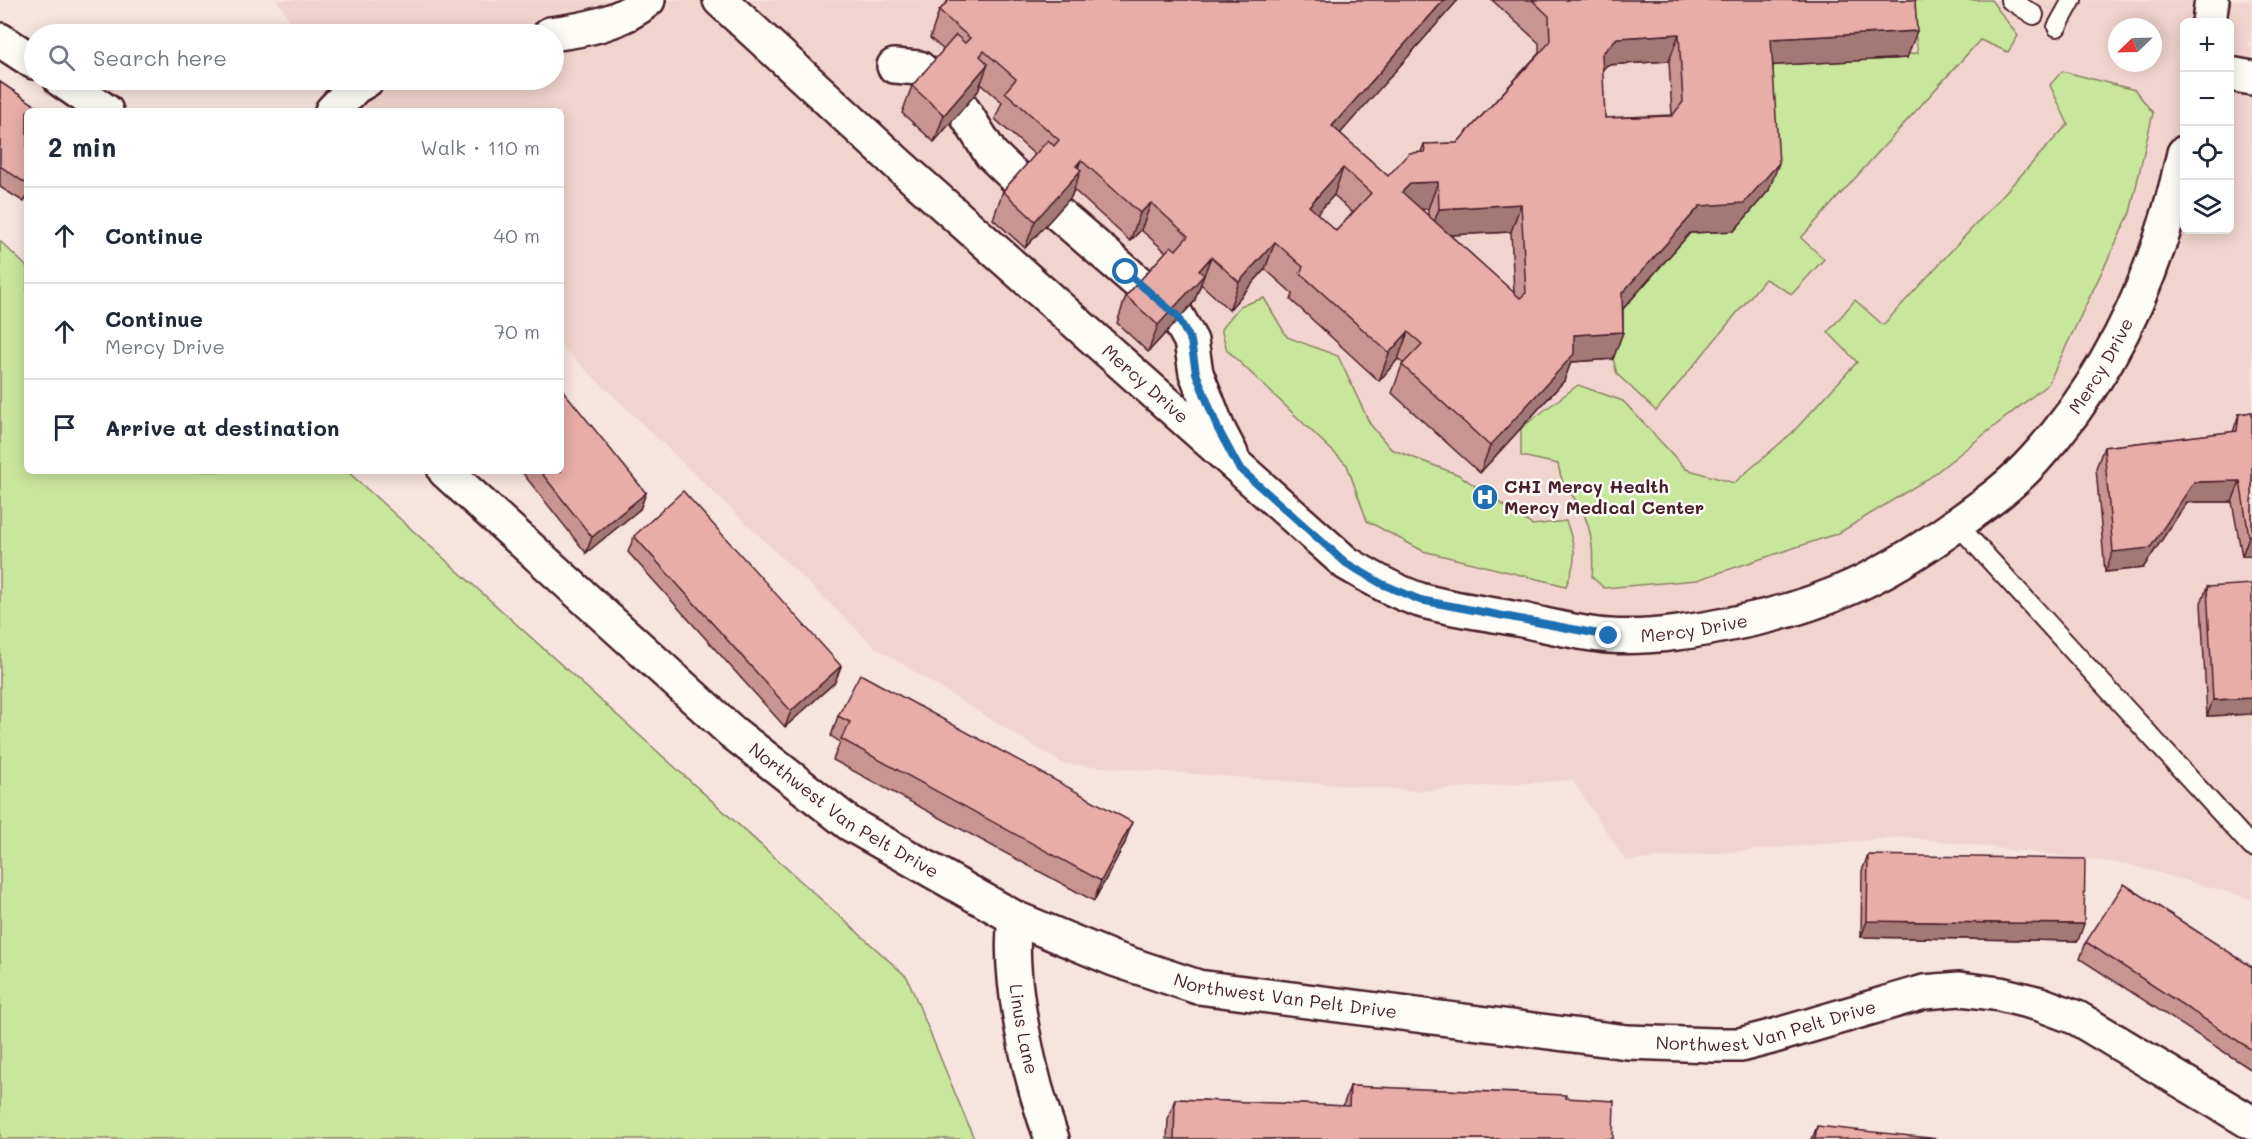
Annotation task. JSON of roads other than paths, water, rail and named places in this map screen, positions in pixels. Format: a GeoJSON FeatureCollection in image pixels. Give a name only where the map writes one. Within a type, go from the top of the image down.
{"type":"FeatureCollection","features":[{"type":"Feature","properties":{"kind":"street"},"geometry":{"type":"LineString","coordinates":[[564,32],[612,22],[648,0]]}},
{"type":"Feature","properties":{"kind":"street","name":"Mercy Drive"},"geometry":{"type":"LineString","coordinates":[[720,0],[1346,563],[1382,584],[1420,600],[1609,636],[1664,634],[1724,626],[1804,607],[1834,597],[1888,570],[1992,500],[2033,461],[2073,413],[2105,366],[2154,262],[2174,202],[2180,173]]}},
{"type":"Feature","properties":{"kind":"street"},"geometry":{"type":"LineString","coordinates":[[2210,18],[2212,0]]}},
{"type":"Feature","properties":{"kind":"street"},"geometry":{"type":"LineString","coordinates":[[0,40],[24,56]]}},
{"type":"Feature","properties":{"kind":"street"},"geometry":{"type":"LineString","coordinates":[[894,66],[920,68],[958,102],[991,154],[1177,316],[1191,341],[1196,373],[1218,429],[1239,468]]}},
{"type":"Feature","properties":{"kind":"street"},"geometry":{"type":"LineString","coordinates":[[2234,75],[2252,78]]}},
{"type":"Feature","properties":{"kind":"street"},"geometry":{"type":"LineString","coordinates":[[76,90],[102,108]]}},
{"type":"Feature","properties":{"kind":"street"},"geometry":{"type":"LineString","coordinates":[[335,108],[352,90]]}},
{"type":"Feature","properties":{"kind":"street","name":"Northwest Van Pelt Drive"},"geometry":{"type":"LineString","coordinates":[[448,474],[732,732],[850,824],[1015,918],[1114,959],[1198,987],[1627,1042],[1740,1045],[1924,992],[1960,989],[2000,994],[2040,1004],[2077,1018],[2252,1123]]}},
{"type":"Feature","properties":{"kind":"street","name":"Linus Lane"},"geometry":{"type":"LineString","coordinates":[[1015,918],[1011,945],[1024,1029],[1043,1113],[1052,1139]]}},
{"type":"Feature","properties":{"kind":"lane"},"geometry":{"type":"LineString","coordinates":[[2010,0],[2034,15],[2029,0]]}},
{"type":"Feature","properties":{"kind":"lane"},"geometry":{"type":"LineString","coordinates":[[2057,27],[2072,0]]}},
{"type":"Feature","properties":{"kind":"lane"},"geometry":{"type":"LineString","coordinates":[[1957,524],[2252,847]]}},
{"type":"Feature","properties":{"kind":"place","name":"CHI Mercy Health Mercy Medical Center"},"geometry":{"type":"Point","coordinates":[1485,497]}}]}
